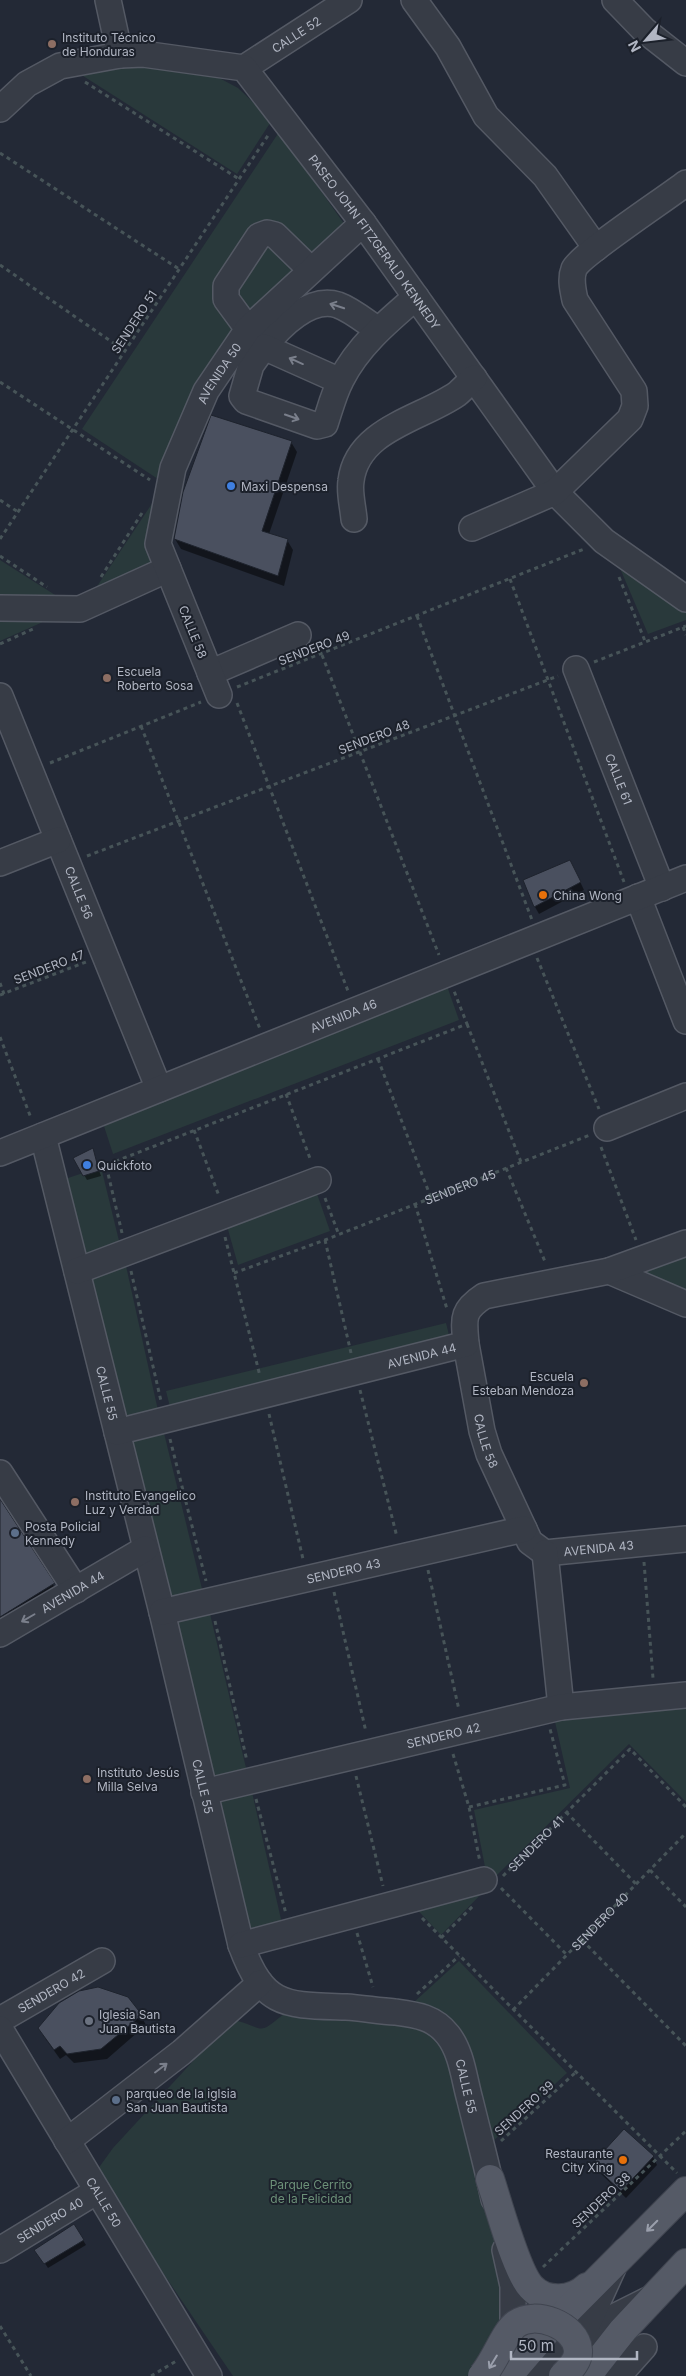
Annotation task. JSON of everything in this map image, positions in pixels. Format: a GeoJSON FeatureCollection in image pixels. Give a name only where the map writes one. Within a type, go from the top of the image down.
{"type":"FeatureCollection","features":[{"type":"Feature","properties":{"kind":"main road"},"geometry":{"type":"LineString","coordinates":[[487,2168],[520,2267],[520,2284],[550,2298],[563,2298],[583,2291],[616,2261]]}},
{"type":"Feature","properties":{"kind":"main road"},"geometry":{"type":"LineString","coordinates":[[508,2376],[546,2332],[616,2261],[683,2184]]}},
{"type":"Feature","properties":{"kind":"main road"},"geometry":{"type":"LineString","coordinates":[[587,2376],[624,2330],[674,2281]]}},
{"type":"Feature","properties":{"kind":"main road"},"geometry":{"type":"LineString","coordinates":[[482,2376],[490,2367],[513,2326],[525,2319],[541,2318],[561,2327],[574,2339],[578,2350],[574,2365],[563,2376]]}},
{"type":"Feature","properties":{"kind":"street"},"geometry":{"type":"LineString","coordinates":[[108,0],[120,54]]}},
{"type":"Feature","properties":{"kind":"street","name":"CALLE 52"},"geometry":{"type":"LineString","coordinates":[[244,68],[350,0]]}},
{"type":"Feature","properties":{"kind":"street"},"geometry":{"type":"LineString","coordinates":[[414,0],[448,47],[486,116],[546,176],[596,248]]}},
{"type":"Feature","properties":{"kind":"street"},"geometry":{"type":"LineString","coordinates":[[615,0],[644,30],[686,63]]}},
{"type":"Feature","properties":{"kind":"street"},"geometry":{"type":"LineString","coordinates":[[0,109],[27,84],[60,66],[120,54],[143,54],[244,68]]}},
{"type":"Feature","properties":{"kind":"street","name":"PASEO JOHN FITZGERALD KENNEDY"},"geometry":{"type":"LineString","coordinates":[[244,68],[282,114],[363,223],[555,492],[604,540],[686,599]]}},
{"type":"Feature","properties":{"kind":"street"},"geometry":{"type":"LineString","coordinates":[[472,528],[555,492],[621,430],[630,419],[635,406],[634,391],[575,300],[572,283],[574,268],[596,248],[680,196]]}},
{"type":"Feature","properties":{"kind":"street","name":"AVENIDA 50"},"geometry":{"type":"LineString","coordinates":[[168,569],[158,544],[173,468],[206,391],[256,338],[311,270],[363,223]]}},
{"type":"Feature","properties":{"kind":"street"},"geometry":{"type":"LineString","coordinates":[[311,270],[275,235],[267,233],[259,236],[226,286],[226,298],[256,338],[340,381]]}},
{"type":"Feature","properties":{"kind":"street"},"geometry":{"type":"LineString","coordinates":[[256,338],[244,383],[242,396],[246,401],[317,426],[325,424],[340,381],[353,360],[378,330],[416,297]]}},
{"type":"Feature","properties":{"kind":"street"},"geometry":{"type":"LineString","coordinates":[[256,338],[275,333],[299,314],[319,304],[329,303],[340,306],[378,330]]}},
{"type":"Feature","properties":{"kind":"street"},"geometry":{"type":"LineString","coordinates":[[354,519],[351,481],[361,452],[391,428],[417,416],[457,393],[474,378]]}},
{"type":"Feature","properties":{"kind":"street"},"geometry":{"type":"LineString","coordinates":[[0,608],[80,609],[168,569]]}},
{"type":"Feature","properties":{"kind":"street","name":"CALLE 58"},"geometry":{"type":"LineString","coordinates":[[168,569],[220,686]]}},
{"type":"Feature","properties":{"kind":"street"},"geometry":{"type":"LineString","coordinates":[[220,686],[298,635]]}},
{"type":"Feature","properties":{"kind":"street","name":"CALLE 61"},"geometry":{"type":"LineString","coordinates":[[576,669],[662,888]]}},
{"type":"Feature","properties":{"kind":"street","name":"CALLE 56"},"geometry":{"type":"LineString","coordinates":[[0,696],[159,1089]]}},
{"type":"Feature","properties":{"kind":"street"},"geometry":{"type":"LineString","coordinates":[[0,863],[58,840]]}},
{"type":"Feature","properties":{"kind":"street","name":"AVENIDA 46"},"geometry":{"type":"LineString","coordinates":[[0,1153],[686,878]]}},
{"type":"Feature","properties":{"kind":"street"},"geometry":{"type":"LineString","coordinates":[[634,899],[686,1021]]}},
{"type":"Feature","properties":{"kind":"street"},"geometry":{"type":"LineString","coordinates":[[601,1130],[686,1096]]}},
{"type":"Feature","properties":{"kind":"street","name":"CALLE 55"},"geometry":{"type":"LineString","coordinates":[[41,1136],[77,1270],[162,1612],[241,1945],[248,1965],[260,1983],[271,1994],[285,2003],[418,2014],[438,2024],[448,2035],[457,2049],[487,2168],[503,2243],[520,2284],[541,2318]]}},
{"type":"Feature","properties":{"kind":"street"},"geometry":{"type":"LineString","coordinates":[[77,1270],[318,1180]]}},
{"type":"Feature","properties":{"kind":"street","name":"AVENIDA 44"},"geometry":{"type":"LineString","coordinates":[[117,1432],[463,1345],[464,1320],[470,1305],[484,1296],[609,1271],[686,1243]]}},
{"type":"Feature","properties":{"kind":"street"},"geometry":{"type":"LineString","coordinates":[[609,1271],[686,1304]]}},
{"type":"Feature","properties":{"kind":"street","name":"CALLE 58"},"geometry":{"type":"LineString","coordinates":[[463,1345],[482,1432],[489,1454],[524,1529]]}},
{"type":"Feature","properties":{"kind":"street"},"geometry":{"type":"LineString","coordinates":[[0,1473],[76,1590]]}},
{"type":"Feature","properties":{"kind":"street"},"geometry":{"type":"LineString","coordinates":[[524,1529],[530,1542],[545,1553],[553,1709]]}},
{"type":"Feature","properties":{"kind":"street","name":"SENDERO 43"},"geometry":{"type":"LineString","coordinates":[[162,1612],[524,1529]]}},
{"type":"Feature","properties":{"kind":"street","name":"AVENIDA 43"},"geometry":{"type":"LineString","coordinates":[[545,1553],[686,1539]]}},
{"type":"Feature","properties":{"kind":"street","name":"AVENIDA 44"},"geometry":{"type":"LineString","coordinates":[[0,1634],[145,1549]]}},
{"type":"Feature","properties":{"kind":"street","name":"SENDERO 42"},"geometry":{"type":"LineString","coordinates":[[204,1792],[553,1709],[686,1695]]}},
{"type":"Feature","properties":{"kind":"street"},"geometry":{"type":"LineString","coordinates":[[241,1945],[490,1881]]}},
{"type":"Feature","properties":{"kind":"street","name":"SENDERO 42"},"geometry":{"type":"LineString","coordinates":[[1,2030],[102,1961]]}},
{"type":"Feature","properties":{"kind":"street"},"geometry":{"type":"LineString","coordinates":[[67,2140],[182,2052],[260,1983]]}},
{"type":"Feature","properties":{"kind":"street","name":"CALLE 50"},"geometry":{"type":"LineString","coordinates":[[1,2030],[209,2376]]}},
{"type":"Feature","properties":{"kind":"street","name":"SENDERO 40"},"geometry":{"type":"LineString","coordinates":[[0,2250],[97,2191]]}},
{"type":"Feature","properties":{"kind":"street"},"geometry":{"type":"LineString","coordinates":[[533,2376],[588,2323],[616,2261]]}},
{"type":"Feature","properties":{"kind":"street"},"geometry":{"type":"LineString","coordinates":[[541,2376],[596,2326],[674,2281]]}},
{"type":"Feature","properties":{"kind":"street","name":"CALLE 55"},"geometry":{"type":"LineString","coordinates":[[513,2326],[520,2284]]}},
{"type":"Feature","properties":{"kind":"street"},"geometry":{"type":"LineString","coordinates":[[618,2376],[644,2347]]}},
{"type":"Feature","properties":{"kind":"path"},"geometry":{"type":"LineString","coordinates":[[60,66],[239,179]]}},
{"type":"Feature","properties":{"kind":"path","name":"SENDERO 51"},"geometry":{"type":"LineString","coordinates":[[0,539],[282,114]]}},
{"type":"Feature","properties":{"kind":"path"},"geometry":{"type":"LineString","coordinates":[[0,153],[179,268]]}},
{"type":"Feature","properties":{"kind":"path"},"geometry":{"type":"LineString","coordinates":[[0,265],[125,351]]}},
{"type":"Feature","properties":{"kind":"path"},"geometry":{"type":"LineString","coordinates":[[0,382],[169,492]]}},
{"type":"Feature","properties":{"kind":"path"},"geometry":{"type":"LineString","coordinates":[[0,500],[18,512]]}},
{"type":"Feature","properties":{"kind":"path"},"geometry":{"type":"LineString","coordinates":[[80,609],[144,511]]}},
{"type":"Feature","properties":{"kind":"path"},"geometry":{"type":"LineString","coordinates":[[604,540],[645,641]]}},
{"type":"Feature","properties":{"kind":"path","name":"SENDERO 49"},"geometry":{"type":"LineString","coordinates":[[30,771],[141,726],[220,686],[322,655],[604,540]]}},
{"type":"Feature","properties":{"kind":"path"},"geometry":{"type":"LineString","coordinates":[[0,556],[48,587]]}},
{"type":"Feature","properties":{"kind":"path"},"geometry":{"type":"LineString","coordinates":[[510,579],[634,899]]}},
{"type":"Feature","properties":{"kind":"path"},"geometry":{"type":"LineString","coordinates":[[417,616],[455,715],[534,939],[601,1130],[643,1258]]}},
{"type":"Feature","properties":{"kind":"path"},"geometry":{"type":"LineString","coordinates":[[685,627],[686,635]]}},
{"type":"Feature","properties":{"kind":"path","name":"SENDERO 48"},"geometry":{"type":"LineString","coordinates":[[68,864],[685,627]]}},
{"type":"Feature","properties":{"kind":"path"},"geometry":{"type":"LineString","coordinates":[[322,655],[447,974]]}},
{"type":"Feature","properties":{"kind":"path"},"geometry":{"type":"LineString","coordinates":[[220,686],[269,787],[355,1010]]}},
{"type":"Feature","properties":{"kind":"path"},"geometry":{"type":"LineString","coordinates":[[141,726],[266,1046]]}},
{"type":"Feature","properties":{"kind":"path","name":"SENDERO 47"},"geometry":{"type":"LineString","coordinates":[[2,994],[105,954]]}},
{"type":"Feature","properties":{"kind":"path"},"geometry":{"type":"LineString","coordinates":[[0,983],[2,994]]}},
{"type":"Feature","properties":{"kind":"path"},"geometry":{"type":"LineString","coordinates":[[467,1024],[521,1162]]}},
{"type":"Feature","properties":{"kind":"path"},"geometry":{"type":"LineString","coordinates":[[0,1037],[41,1136]]}},
{"type":"Feature","properties":{"kind":"path"},"geometry":{"type":"LineString","coordinates":[[378,1058],[431,1198]]}},
{"type":"Feature","properties":{"kind":"path"},"geometry":{"type":"LineString","coordinates":[[194,1130],[223,1216],[234,1273],[264,1395],[319,1576],[361,1755],[388,1906]]}},
{"type":"Feature","properties":{"kind":"path","name":"SENDERO 45"},"geometry":{"type":"LineString","coordinates":[[234,1273],[325,1240],[601,1130]]}},
{"type":"Feature","properties":{"kind":"path"},"geometry":{"type":"LineString","coordinates":[[506,1168],[553,1282]]}},
{"type":"Feature","properties":{"kind":"path"},"geometry":{"type":"LineString","coordinates":[[415,1204],[463,1345]]}},
{"type":"Feature","properties":{"kind":"path"},"geometry":{"type":"LineString","coordinates":[[325,1240],[356,1372],[413,1555],[455,1732],[469,1807],[490,1881],[567,1955]]}},
{"type":"Feature","properties":{"kind":"path"},"geometry":{"type":"LineString","coordinates":[[643,1543],[654,1698]]}},
{"type":"Feature","properties":{"kind":"path"},"geometry":{"type":"LineString","coordinates":[[469,1807],[565,1785],[553,1709]]}},
{"type":"Feature","properties":{"kind":"path","name":"SENDERO 41"},"geometry":{"type":"LineString","coordinates":[[490,1881],[566,1812],[630,1749],[686,1807]]}},
{"type":"Feature","properties":{"kind":"path"},"geometry":{"type":"LineString","coordinates":[[566,1812],[636,1884]]}},
{"type":"Feature","properties":{"kind":"path","name":"SENDERO 40"},"geometry":{"type":"LineString","coordinates":[[513,2010],[686,1833]]}},
{"type":"Feature","properties":{"kind":"path"},"geometry":{"type":"LineString","coordinates":[[650,1870],[686,1907]]}},
{"type":"Feature","properties":{"kind":"path"},"geometry":{"type":"LineString","coordinates":[[475,1903],[441,1938],[660,2156],[683,2184]]}},
{"type":"Feature","properties":{"kind":"path"},"geometry":{"type":"LineString","coordinates":[[352,1916],[373,1987]]}},
{"type":"Feature","properties":{"kind":"path"},"geometry":{"type":"LineString","coordinates":[[582,1940],[686,2046]]}},
{"type":"Feature","properties":{"kind":"path"},"geometry":{"type":"LineString","coordinates":[[396,2013],[459,1956]]}},
{"type":"Feature","properties":{"kind":"path","name":"SENDERO 39"},"geometry":{"type":"LineString","coordinates":[[487,2168],[576,2072]]}},
{"type":"Feature","properties":{"kind":"path","name":"SENDERO 38"},"geometry":{"type":"LineString","coordinates":[[520,2284],[686,2131]]}},
{"type":"Feature","properties":{"kind":"path"},"geometry":{"type":"LineString","coordinates":[[0,2326],[31,2376]]}},
{"type":"Feature","properties":{"kind":"path"},"geometry":{"type":"LineString","coordinates":[[151,2376],[194,2352]]}},
{"type":"Feature","properties":{"kind":"green space"},"geometry":{"type":"Polygon","coordinates":[[[103,58],[208,72],[238,88],[272,120],[237,174],[69,67],[103,58]]]}},
{"type":"Feature","properties":{"kind":"green space"},"geometry":{"type":"Polygon","coordinates":[[[279,132],[345,225],[246,320],[161,481],[82,429],[279,132]]]}},
{"type":"Feature","properties":{"kind":"green space"},"geometry":{"type":"Polygon","coordinates":[[[161,490],[163,567],[86,603],[161,490]]]}},
{"type":"Feature","properties":{"kind":"green space"},"geometry":{"type":"Polygon","coordinates":[[[614,554],[686,608],[686,620],[648,634],[614,554]]]}},
{"type":"Feature","properties":{"kind":"green space"},"geometry":{"type":"Polygon","coordinates":[[[0,560],[74,607],[0,605],[0,560]]]}},
{"type":"Feature","properties":{"kind":"green space"},"geometry":{"type":"Polygon","coordinates":[[[70,610],[0,641],[0,611],[70,610]]]}},
{"type":"Feature","properties":{"kind":"green space"},"geometry":{"type":"Polygon","coordinates":[[[447,986],[459,1020],[113,1154],[103,1123],[447,986]]]}},
{"type":"Feature","properties":{"kind":"green space"},"geometry":{"type":"Polygon","coordinates":[[[101,1167],[121,1249],[80,1265],[59,1181],[101,1167]]]}},
{"type":"Feature","properties":{"kind":"green space"},"geometry":{"type":"Polygon","coordinates":[[[314,1185],[330,1231],[238,1265],[225,1219],[314,1185]]]}},
{"type":"Feature","properties":{"kind":"green space"},"geometry":{"type":"Polygon","coordinates":[[[686,1249],[686,1297],[627,1271],[686,1249]]]}},
{"type":"Feature","properties":{"kind":"green space"},"geometry":{"type":"Polygon","coordinates":[[[124,1257],[159,1415],[120,1426],[82,1275],[124,1257]]]}},
{"type":"Feature","properties":{"kind":"green space"},"geometry":{"type":"Polygon","coordinates":[[[446,1323],[451,1343],[171,1411],[166,1391],[446,1323]]]}},
{"type":"Feature","properties":{"kind":"green space"},"geometry":{"type":"Polygon","coordinates":[[[163,1429],[204,1597],[168,1606],[125,1440],[163,1429]]]}},
{"type":"Feature","properties":{"kind":"green space"},"geometry":{"type":"Polygon","coordinates":[[[208,1605],[246,1768],[207,1778],[171,1614],[208,1605]]]}},
{"type":"Feature","properties":{"kind":"green space"},"geometry":{"type":"Polygon","coordinates":[[[686,1690],[686,1802],[629,1744],[496,1876],[485,1867],[474,1810],[570,1788],[551,1704],[686,1690]]]}},
{"type":"Feature","properties":{"kind":"green space"},"geometry":{"type":"Polygon","coordinates":[[[249,1779],[283,1928],[244,1937],[209,1789],[249,1779]]]}},
{"type":"Feature","properties":{"kind":"green space"},"geometry":{"type":"Polygon","coordinates":[[[492,1883],[441,1935],[410,1902],[492,1883]]]}},
{"type":"Feature","properties":{"kind":"green space"},"geometry":{"type":"Polygon","coordinates":[[[459,1961],[567,2073],[491,2143],[478,2074],[465,2039],[457,2025],[446,2015],[413,2003],[459,1961]]]}},
{"type":"Feature","properties":{"kind":"green space","name":"Parque Cerrito de la Felicidad"},"geometry":{"type":"Polygon","coordinates":[[[285,2013],[302,2018],[410,2021],[424,2026],[447,2049],[503,2269],[502,2314],[499,2331],[493,2348],[467,2376],[233,2376],[95,2173],[113,2148],[218,2034],[235,2020],[257,2028],[265,2028],[285,2013]]]}},
{"type":"Feature","properties":{"kind":"building","name":"Maxi Despensa"},"geometry":{"type":"Polygon","coordinates":[[[211,415],[292,441],[262,531],[288,539],[278,576],[174,539],[183,492],[211,415]]]}},
{"type":"Feature","properties":{"kind":"building","name":"China Wong"},"geometry":{"type":"Polygon","coordinates":[[[570,860],[581,882],[534,907],[523,880],[570,860]]]}},
{"type":"Feature","properties":{"kind":"building","name":"Quickfoto"},"geometry":{"type":"Polygon","coordinates":[[[93,1148],[99,1171],[83,1176],[73,1158],[93,1148]]]}},
{"type":"Feature","properties":{"kind":"building","name":"Posta Policial Kennedy"},"geometry":{"type":"Polygon","coordinates":[[[0,1499],[55,1583],[0,1617],[0,1499]]]}},
{"type":"Feature","properties":{"kind":"building","name":"Iglesia San Juan Bautista"},"geometry":{"type":"Polygon","coordinates":[[[98,1987],[128,1997],[142,2015],[101,2049],[67,2054],[60,2046],[54,2050],[38,2028],[59,2003],[79,1991],[98,1987]]]}},
{"type":"Feature","properties":{"kind":"building","name":"Restaurante City Xing"},"geometry":{"type":"Polygon","coordinates":[[[624,2129],[654,2156],[621,2191],[592,2164],[624,2129]]]}},
{"type":"Feature","properties":{"kind":"building"},"geometry":{"type":"Polygon","coordinates":[[[74,2224],[84,2240],[44,2264],[34,2250],[74,2224]]]}},
{"type":"Feature","properties":{"kind":"place","name":"Instituto Técnico de Honduras"},"geometry":{"type":"Point","coordinates":[52,44]}},
{"type":"Feature","properties":{"kind":"place","name":"Maxi Despensa"},"geometry":{"type":"Point","coordinates":[231,486]}},
{"type":"Feature","properties":{"kind":"place","name":"Escuela Roberto Sosa"},"geometry":{"type":"Point","coordinates":[107,678]}},
{"type":"Feature","properties":{"kind":"place","name":"China Wong"},"geometry":{"type":"Point","coordinates":[543,895]}},
{"type":"Feature","properties":{"kind":"place","name":"Quickfoto"},"geometry":{"type":"Point","coordinates":[87,1165]}},
{"type":"Feature","properties":{"kind":"place","name":"Escuela Esteban Mendoza"},"geometry":{"type":"Point","coordinates":[584,1383]}},
{"type":"Feature","properties":{"kind":"place","name":"Instituto Evangelico Luz y Verdad"},"geometry":{"type":"Point","coordinates":[75,1502]}},
{"type":"Feature","properties":{"kind":"place","name":"Posta Policial Kennedy"},"geometry":{"type":"Point","coordinates":[15,1533]}},
{"type":"Feature","properties":{"kind":"place","name":"Instituto Jesús Milla Selva"},"geometry":{"type":"Point","coordinates":[87,1779]}},
{"type":"Feature","properties":{"kind":"place","name":"Iglesia San Juan Bautista"},"geometry":{"type":"Point","coordinates":[89,2021]}},
{"type":"Feature","properties":{"kind":"place","name":"parqueo de la iglsia San Juan Bautista"},"geometry":{"type":"Point","coordinates":[116,2100]}},
{"type":"Feature","properties":{"kind":"place","name":"Restaurante City Xing"},"geometry":{"type":"Point","coordinates":[623,2160]}}]}
